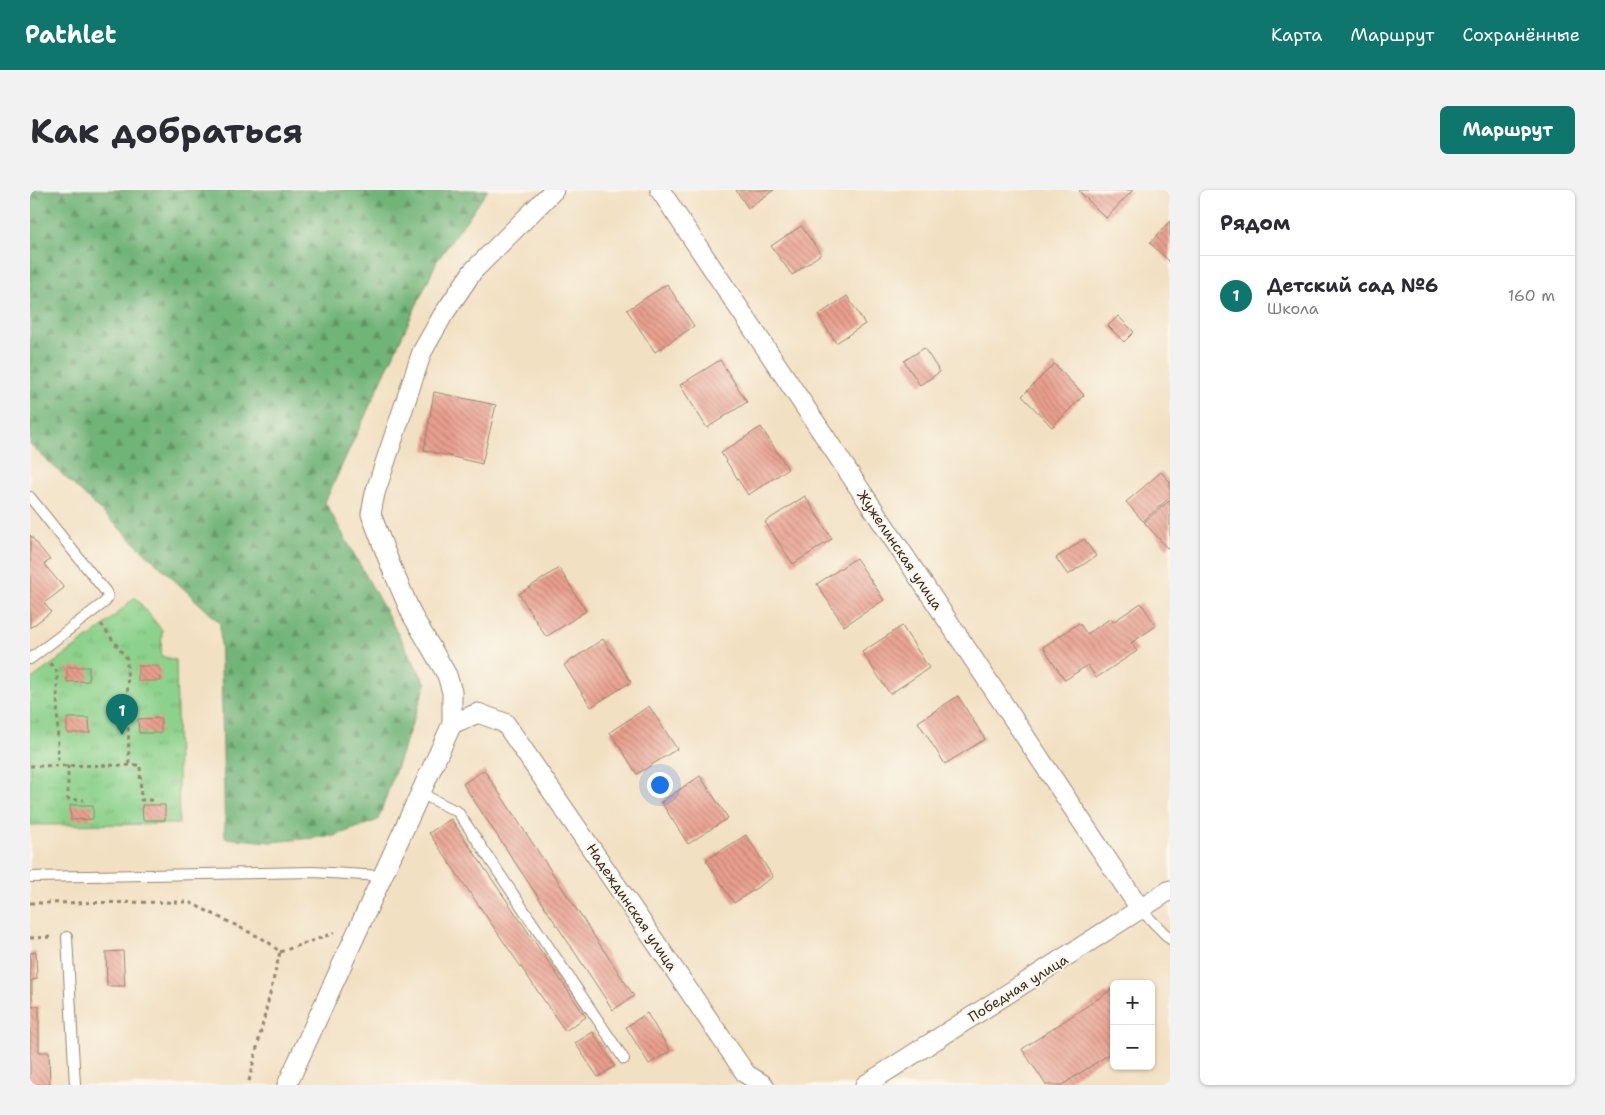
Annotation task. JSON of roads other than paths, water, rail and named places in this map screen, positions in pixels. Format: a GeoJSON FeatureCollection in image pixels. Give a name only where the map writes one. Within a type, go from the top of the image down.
{"type":"FeatureCollection","features":[{"type":"Feature","properties":{"kind":"street"},"geometry":{"type":"LineString","coordinates":[[287,1085],[452,724],[452,692],[447,675],[412,615],[390,564],[371,514],[375,493],[422,352],[443,315],[473,271],[554,190]]}},
{"type":"Feature","properties":{"kind":"street","name":"Жужелинская улица"},"geometry":{"type":"LineString","coordinates":[[660,190],[1141,910]]}},
{"type":"Feature","properties":{"kind":"street","name":"Надеждинская улица"},"geometry":{"type":"LineString","coordinates":[[452,724],[478,714],[506,723],[746,1074],[764,1085]]}},
{"type":"Feature","properties":{"kind":"street","name":"Победная улица"},"geometry":{"type":"LineString","coordinates":[[865,1085],[1170,890]]}},
{"type":"Feature","properties":{"kind":"lane"},"geometry":{"type":"LineString","coordinates":[[30,497],[108,597],[105,602],[30,659]]}},
{"type":"Feature","properties":{"kind":"lane"},"geometry":{"type":"LineString","coordinates":[[420,793],[458,812],[624,1059]]}},
{"type":"Feature","properties":{"kind":"lane"},"geometry":{"type":"LineString","coordinates":[[30,877],[313,872],[382,876]]}},
{"type":"Feature","properties":{"kind":"lane"},"geometry":{"type":"LineString","coordinates":[[1141,910],[1170,939]]}},
{"type":"Feature","properties":{"kind":"lane"},"geometry":{"type":"LineString","coordinates":[[67,937],[74,1085]]}},
{"type":"Feature","properties":{"kind":"place","name":"Детский сад №6"},"geometry":{"type":"Point","coordinates":[122,735]}}]}
